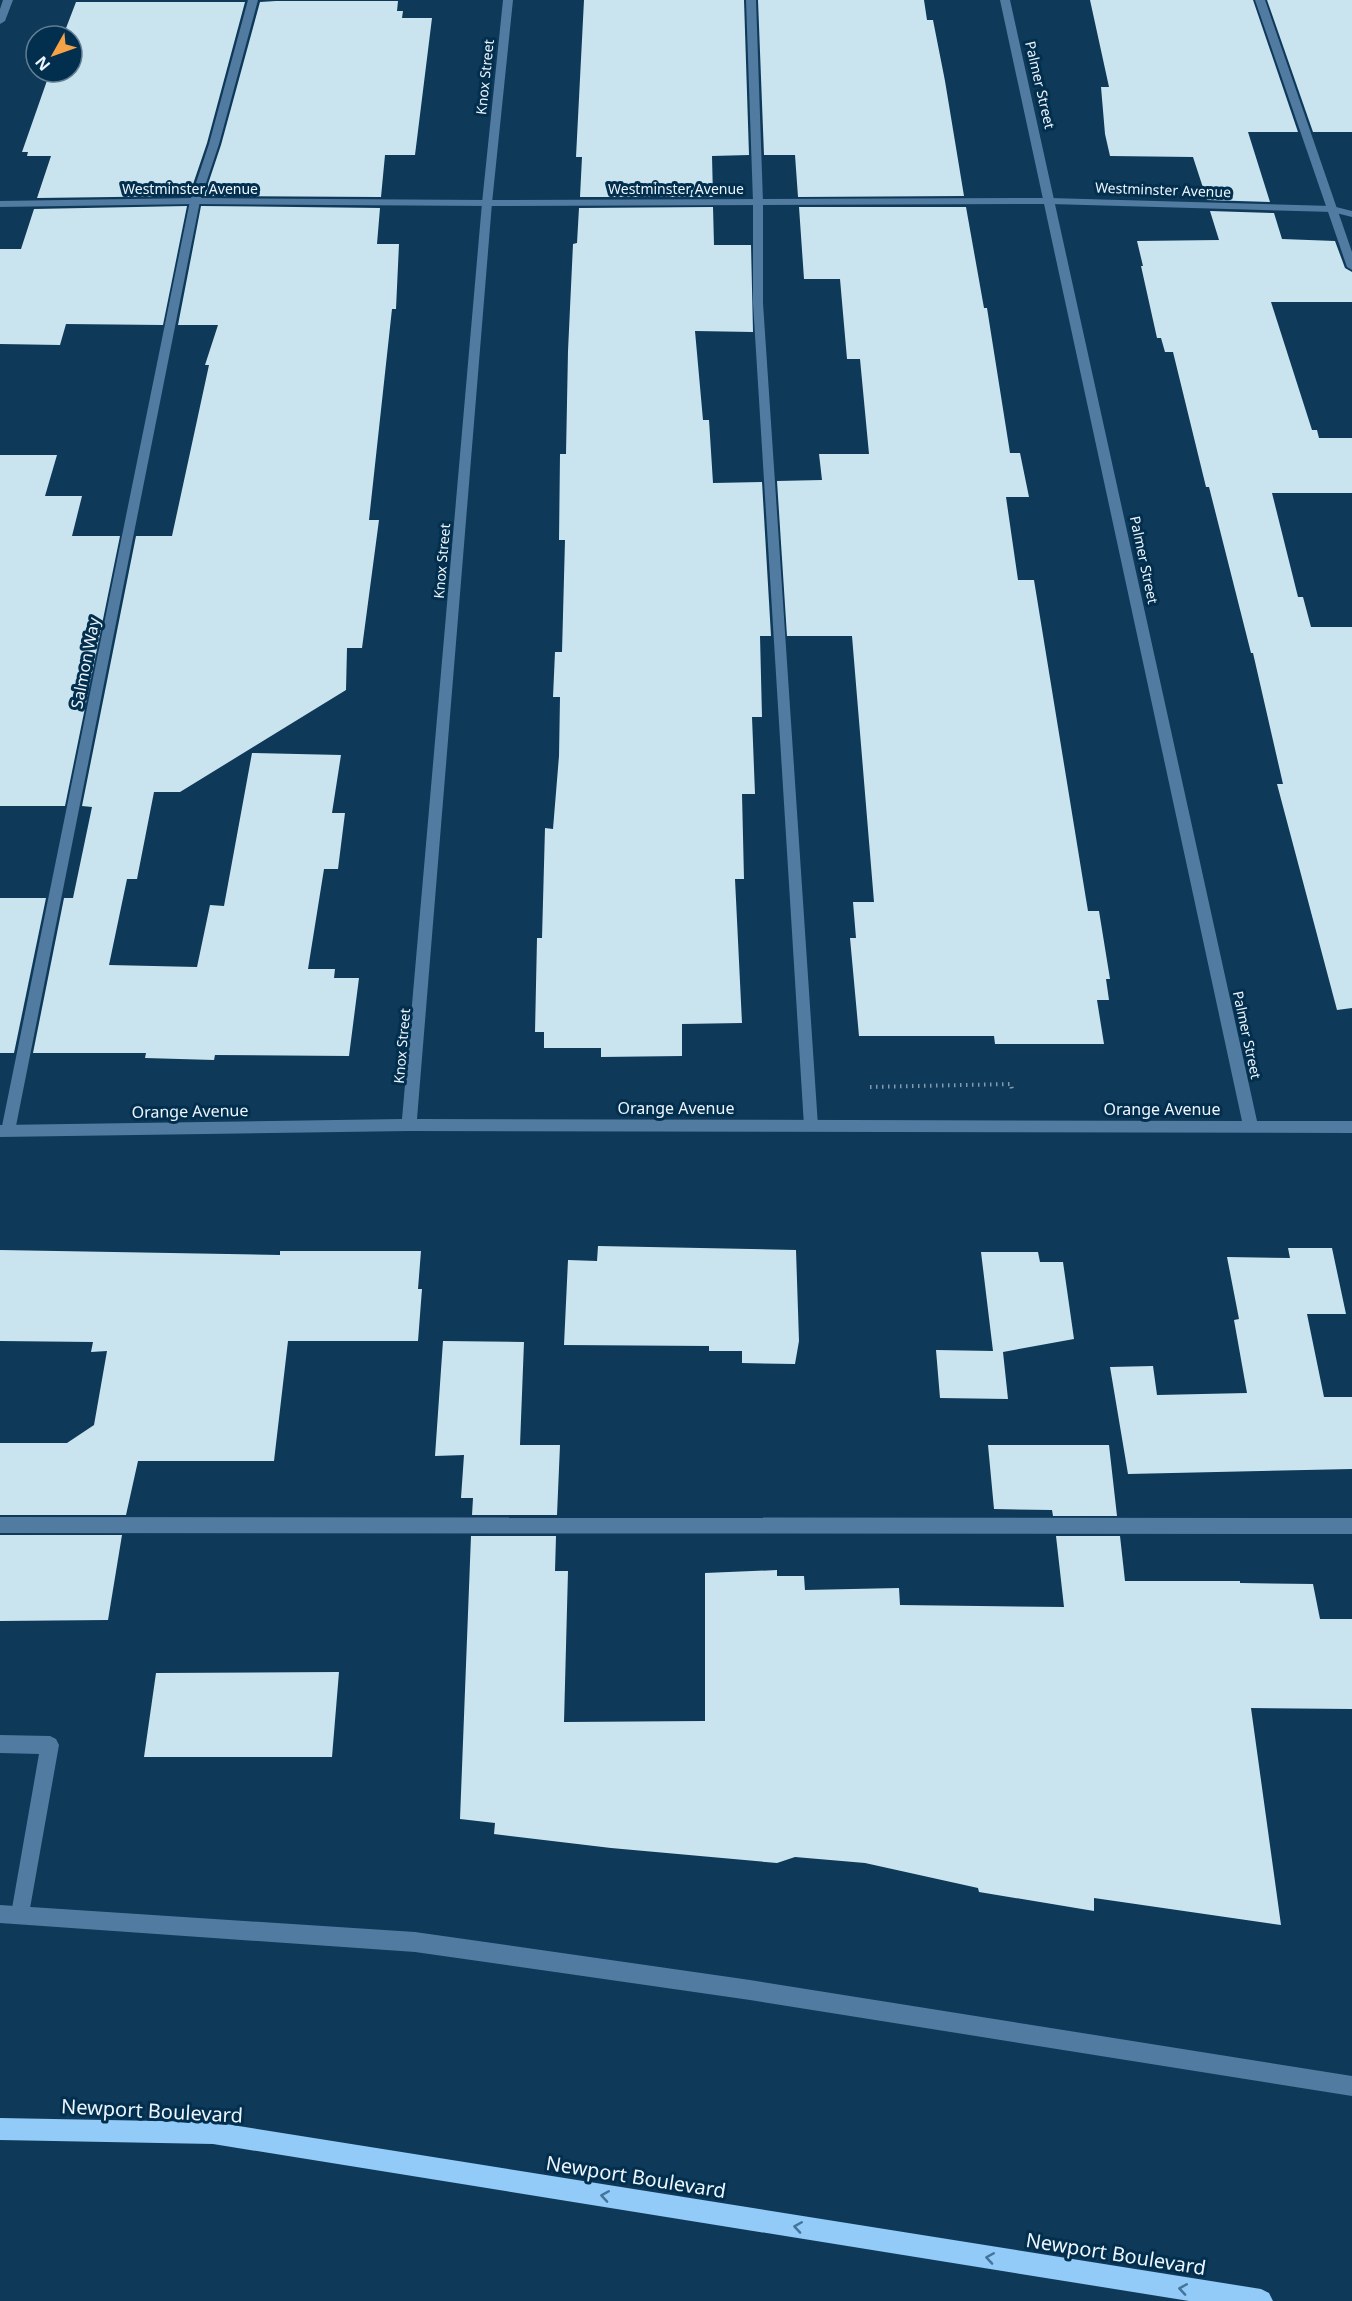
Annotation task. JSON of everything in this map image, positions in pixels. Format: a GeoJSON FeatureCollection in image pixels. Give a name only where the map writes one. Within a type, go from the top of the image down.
{"type":"FeatureCollection","features":[{"type":"Feature","properties":{"kind":"highway","name":"Newport Boulevard"},"geometry":{"type":"LineString","coordinates":[[0,2129],[213,2133],[1261,2301]]}},
{"type":"Feature","properties":{"kind":"street"},"geometry":{"type":"LineString","coordinates":[[0,21],[8,0]]}},
{"type":"Feature","properties":{"kind":"street","name":"Salmon Way"},"geometry":{"type":"LineString","coordinates":[[4,1131],[195,201],[214,144],[253,0]]}},
{"type":"Feature","properties":{"kind":"street","name":"Knox Street"},"geometry":{"type":"LineString","coordinates":[[409,1125],[487,203],[508,0]]}},
{"type":"Feature","properties":{"kind":"street"},"geometry":{"type":"LineString","coordinates":[[751,0],[758,202],[758,303],[811,1126]]}},
{"type":"Feature","properties":{"kind":"street","name":"Palmer Street"},"geometry":{"type":"LineString","coordinates":[[1005,0],[1251,1127]]}},
{"type":"Feature","properties":{"kind":"street"},"geometry":{"type":"LineString","coordinates":[[1260,0],[1352,267]]}},
{"type":"Feature","properties":{"kind":"street","name":"Westminster Avenue"},"geometry":{"type":"LineString","coordinates":[[0,204],[195,201],[487,203],[1050,201],[1332,209],[1352,214]]}},
{"type":"Feature","properties":{"kind":"street","name":"Orange Avenue"},"geometry":{"type":"LineString","coordinates":[[4,1131],[409,1125],[1352,1127]]}},
{"type":"Feature","properties":{"kind":"street"},"geometry":{"type":"LineString","coordinates":[[0,1525],[1352,1526]]}},
{"type":"Feature","properties":{"kind":"street"},"geometry":{"type":"LineString","coordinates":[[0,1744],[50,1745],[20,1914]]}},
{"type":"Feature","properties":{"kind":"street"},"geometry":{"type":"LineString","coordinates":[[0,1914],[415,1942],[750,1990],[1352,2086]]}},
{"type":"Feature","properties":{"kind":"building"},"geometry":{"type":"Polygon","coordinates":[[[584,0],[744,0],[749,155],[712,156],[713,197],[580,197],[582,157],[576,157],[584,0]]]}},
{"type":"Feature","properties":{"kind":"building"},"geometry":{"type":"Polygon","coordinates":[[[758,0],[924,0],[927,20],[933,20],[964,196],[798,197],[795,155],[764,155],[758,0]]]}},
{"type":"Feature","properties":{"kind":"building"},"geometry":{"type":"Polygon","coordinates":[[[1090,0],[1253,0],[1298,132],[1248,132],[1270,202],[1207,200],[1193,157],[1110,156],[1105,134],[1101,87],[1109,87],[1090,0]]]}},
{"type":"Feature","properties":{"kind":"building"},"geometry":{"type":"Polygon","coordinates":[[[1267,0],[1352,0],[1352,132],[1313,132],[1267,0]]]}},
{"type":"Feature","properties":{"kind":"building"},"geometry":{"type":"Polygon","coordinates":[[[398,1],[397,11],[403,11],[402,18],[432,18],[415,155],[385,155],[381,197],[204,196],[221,145],[260,2],[398,1]]]}},
{"type":"Feature","properties":{"kind":"building"},"geometry":{"type":"Polygon","coordinates":[[[76,2],[245,2],[207,143],[189,196],[37,198],[51,156],[27,156],[28,152],[22,152],[46,84],[84,84],[84,24],[68,24],[76,2]]]}},
{"type":"Feature","properties":{"kind":"building"},"geometry":{"type":"Polygon","coordinates":[[[187,206],[163,325],[66,324],[60,345],[0,344],[0,249],[21,249],[34,209],[187,206]]]}},
{"type":"Feature","properties":{"kind":"building"},"geometry":{"type":"Polygon","coordinates":[[[201,206],[380,208],[377,244],[399,244],[396,309],[392,309],[369,520],[379,520],[362,648],[347,648],[346,690],[180,792],[154,792],[137,879],[127,879],[109,965],[197,967],[210,905],[224,906],[252,753],[341,755],[332,813],[345,813],[338,869],[324,869],[308,969],[335,969],[334,978],[359,978],[349,1056],[215,1055],[214,1060],[145,1058],[146,1053],[33,1053],[64,898],[73,898],[92,807],[82,806],[136,536],[172,536],[209,365],[205,365],[218,325],[178,325],[201,206]]]}},
{"type":"Feature","properties":{"kind":"building"},"geometry":{"type":"Polygon","coordinates":[[[713,207],[714,245],[751,245],[753,332],[695,331],[703,420],[709,420],[713,483],[762,482],[771,636],[760,636],[762,717],[752,717],[755,794],[742,794],[744,879],[735,879],[742,1023],[682,1024],[682,1056],[601,1057],[601,1048],[544,1048],[544,1032],[535,1032],[537,938],[542,938],[545,828],[553,829],[559,756],[560,697],[553,697],[555,652],[562,652],[565,540],[559,540],[560,454],[566,454],[573,244],[577,243],[579,208],[713,207]]]}},
{"type":"Feature","properties":{"kind":"building"},"geometry":{"type":"Polygon","coordinates":[[[799,207],[966,207],[984,308],[987,308],[1010,453],[1020,453],[1029,497],[1006,497],[1018,580],[1034,580],[1088,911],[1099,911],[1110,979],[1106,979],[1109,1000],[1097,1000],[1104,1044],[995,1044],[994,1036],[859,1036],[850,938],[856,938],[853,902],[874,902],[852,636],[787,636],[777,481],[822,480],[819,454],[869,454],[860,359],[847,359],[840,279],[804,279],[799,207]]]}},
{"type":"Feature","properties":{"kind":"building"},"geometry":{"type":"Polygon","coordinates":[[[1210,211],[1274,213],[1282,239],[1335,241],[1345,268],[1352,272],[1352,302],[1271,302],[1312,430],[1317,430],[1319,438],[1352,438],[1352,493],[1272,493],[1298,597],[1303,597],[1311,627],[1352,627],[1352,1008],[1337,1010],[1277,784],[1283,784],[1253,653],[1251,653],[1209,487],[1206,487],[1173,352],[1165,352],[1161,338],[1157,338],[1141,266],[1143,266],[1137,241],[1219,240],[1210,211]]]}},
{"type":"Feature","properties":{"kind":"building"},"geometry":{"type":"Polygon","coordinates":[[[0,455],[57,455],[45,496],[82,496],[72,536],[120,536],[65,806],[0,806],[0,455]]]}},
{"type":"Feature","properties":{"kind":"building"},"geometry":{"type":"Polygon","coordinates":[[[0,898],[46,898],[14,1053],[0,1053],[0,898]]]}},
{"type":"Feature","properties":{"kind":"building"},"geometry":{"type":"Polygon","coordinates":[[[598,1246],[796,1250],[799,1341],[795,1364],[742,1363],[742,1351],[709,1351],[709,1346],[564,1345],[568,1260],[597,1261],[598,1246]]]}},
{"type":"Feature","properties":{"kind":"building"},"geometry":{"type":"Polygon","coordinates":[[[1288,1248],[1332,1248],[1346,1314],[1307,1314],[1324,1397],[1352,1397],[1352,1469],[1128,1474],[1110,1367],[1153,1366],[1157,1395],[1247,1393],[1234,1320],[1239,1319],[1227,1257],[1290,1258],[1288,1248]]]}},
{"type":"Feature","properties":{"kind":"building"},"geometry":{"type":"Polygon","coordinates":[[[0,1250],[280,1255],[280,1251],[421,1251],[418,1289],[422,1289],[418,1341],[288,1341],[274,1461],[138,1461],[126,1515],[0,1515],[0,1443],[67,1443],[94,1425],[107,1351],[91,1352],[93,1342],[0,1341],[0,1250]]]}},
{"type":"Feature","properties":{"kind":"building"},"geometry":{"type":"Polygon","coordinates":[[[981,1252],[1038,1252],[1040,1262],[1063,1262],[1074,1339],[1003,1352],[1008,1399],[940,1398],[936,1350],[993,1351],[981,1252]]]}},
{"type":"Feature","properties":{"kind":"building"},"geometry":{"type":"Polygon","coordinates":[[[443,1341],[524,1342],[520,1445],[560,1445],[557,1515],[472,1515],[473,1498],[461,1498],[464,1455],[435,1456],[443,1341]]]}},
{"type":"Feature","properties":{"kind":"building"},"geometry":{"type":"Polygon","coordinates":[[[988,1445],[1109,1445],[1117,1516],[1053,1516],[1052,1510],[994,1509],[988,1445]]]}},
{"type":"Feature","properties":{"kind":"building"},"geometry":{"type":"Polygon","coordinates":[[[0,1535],[122,1535],[108,1620],[0,1621],[0,1535]]]}},
{"type":"Feature","properties":{"kind":"building"},"geometry":{"type":"Polygon","coordinates":[[[471,1536],[556,1536],[555,1571],[568,1571],[564,1722],[705,1721],[705,1573],[777,1570],[777,1576],[804,1576],[805,1590],[899,1588],[900,1605],[1064,1607],[1056,1536],[1120,1536],[1125,1581],[1240,1581],[1240,1583],[1313,1584],[1320,1619],[1352,1619],[1352,1709],[1251,1708],[1281,1925],[1094,1898],[1094,1911],[979,1892],[978,1888],[865,1863],[795,1857],[777,1863],[611,1848],[494,1834],[495,1823],[460,1819],[471,1536]]]}},
{"type":"Feature","properties":{"kind":"building"},"geometry":{"type":"Polygon","coordinates":[[[339,1672],[332,1757],[144,1757],[156,1673],[339,1672]]]}}]}
